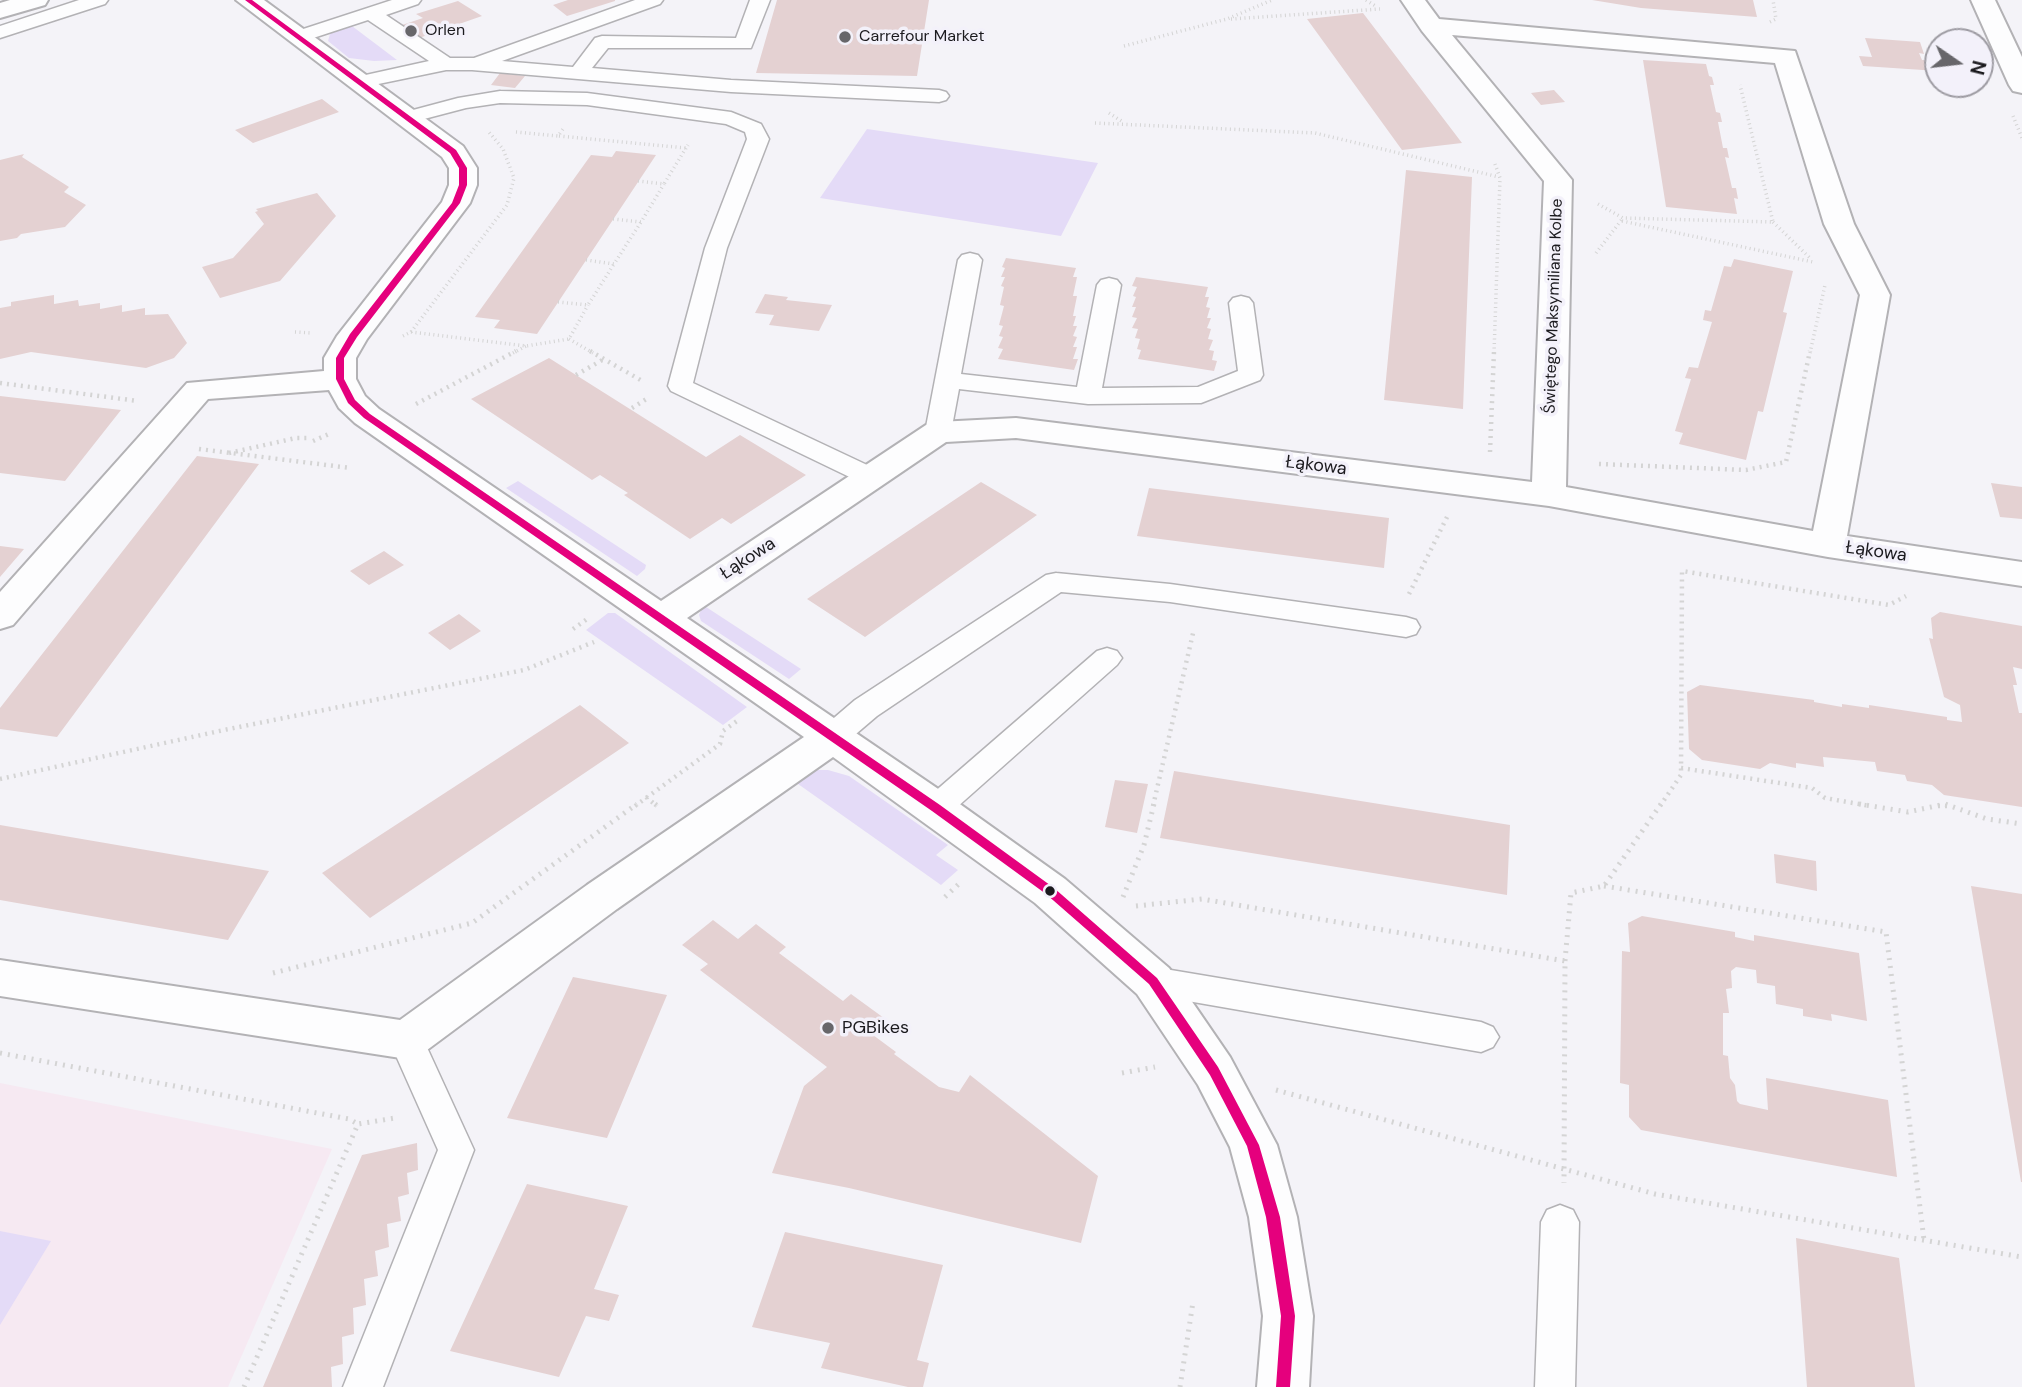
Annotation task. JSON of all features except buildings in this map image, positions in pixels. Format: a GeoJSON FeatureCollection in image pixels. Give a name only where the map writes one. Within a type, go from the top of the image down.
{"type":"FeatureCollection","features":[{"type":"Feature","properties":{"kind":"street"},"geometry":{"type":"LineString","coordinates":[[248,0],[453,152],[463,168],[463,185],[456,203],[353,336],[340,358],[340,379],[351,401],[367,416],[936,808],[1050,891],[1153,981],[1214,1071],[1253,1145],[1273,1217],[1289,1316],[1283,1387]]}},
{"type":"Feature","properties":{"kind":"street","name":"Świętego Maksymiliana Kolbe"},"geometry":{"type":"LineString","coordinates":[[1413,0],[1431,26],[1558,180],[1549,495]]}},
{"type":"Feature","properties":{"kind":"street"},"geometry":{"type":"LineString","coordinates":[[1983,0],[2022,85]]}},
{"type":"Feature","properties":{"kind":"street"},"geometry":{"type":"LineString","coordinates":[[1431,26],[1786,56],[1839,224],[1875,295],[1828,545]]}},
{"type":"Feature","properties":{"kind":"street"},"geometry":{"type":"LineString","coordinates":[[0,616],[198,390],[340,379]]}},
{"type":"Feature","properties":{"kind":"street","name":"Łąkowa"},"geometry":{"type":"LineString","coordinates":[[661,618],[938,432],[1016,428],[1549,495],[1828,545],[2022,574]]}},
{"type":"Feature","properties":{"kind":"street"},"geometry":{"type":"LineString","coordinates":[[0,978],[407,1040],[602,897],[832,737]]}},
{"type":"Feature","properties":{"kind":"lane"},"geometry":{"type":"LineString","coordinates":[[0,32],[98,0]]}},
{"type":"Feature","properties":{"kind":"lane"},"geometry":{"type":"LineString","coordinates":[[298,37],[411,0]]}},
{"type":"Feature","properties":{"kind":"lane"},"geometry":{"type":"LineString","coordinates":[[472,64],[653,0]]}},
{"type":"Feature","properties":{"kind":"lane"},"geometry":{"type":"LineString","coordinates":[[731,86],[760,0]]}},
{"type":"Feature","properties":{"kind":"lane"},"geometry":{"type":"LineString","coordinates":[[372,14],[446,64]]}},
{"type":"Feature","properties":{"kind":"lane"},"geometry":{"type":"LineString","coordinates":[[578,73],[602,42],[744,44]]}},
{"type":"Feature","properties":{"kind":"lane"},"geometry":{"type":"LineString","coordinates":[[359,82],[446,64],[472,64],[731,86],[939,96]]}},
{"type":"Feature","properties":{"kind":"lane"},"geometry":{"type":"LineString","coordinates":[[405,118],[465,102],[500,97],[587,99],[731,118],[754,128],[758,139],[716,247],[680,386],[873,478]]}},
{"type":"Feature","properties":{"kind":"lane"},"geometry":{"type":"LineString","coordinates":[[938,432],[970,260]]}},
{"type":"Feature","properties":{"kind":"lane"},"geometry":{"type":"LineString","coordinates":[[1088,396],[1109,285]]}},
{"type":"Feature","properties":{"kind":"lane"},"geometry":{"type":"LineString","coordinates":[[947,380],[1088,396],[1201,395],[1251,376],[1241,303]]}},
{"type":"Feature","properties":{"kind":"lane"},"geometry":{"type":"LineString","coordinates":[[832,737],[866,708],[1056,582],[1202,597],[1406,627]]}},
{"type":"Feature","properties":{"kind":"lane"},"geometry":{"type":"LineString","coordinates":[[936,808],[1107,658]]}},
{"type":"Feature","properties":{"kind":"lane"},"geometry":{"type":"LineString","coordinates":[[1153,981],[1481,1037]]}},
{"type":"Feature","properties":{"kind":"lane"},"geometry":{"type":"LineString","coordinates":[[363,1387],[456,1150],[407,1040]]}},
{"type":"Feature","properties":{"kind":"lane"},"geometry":{"type":"LineString","coordinates":[[1555,1387],[1560,1222]]}},
{"type":"Feature","properties":{"kind":"path"},"geometry":{"type":"LineString","coordinates":[[1124,46],[1227,19],[1272,0]]}},
{"type":"Feature","properties":{"kind":"path"},"geometry":{"type":"LineString","coordinates":[[1227,19],[1381,9],[1366,0]]}},
{"type":"Feature","properties":{"kind":"path"},"geometry":{"type":"LineString","coordinates":[[1738,75],[1773,222],[1821,268]]}},
{"type":"Feature","properties":{"kind":"path"},"geometry":{"type":"LineString","coordinates":[[1109,113],[1125,123]]}},
{"type":"Feature","properties":{"kind":"path"},"geometry":{"type":"LineString","coordinates":[[1095,123],[1315,133],[1499,177]]}},
{"type":"Feature","properties":{"kind":"path"},"geometry":{"type":"LineString","coordinates":[[569,339],[686,148]]}},
{"type":"Feature","properties":{"kind":"path"},"geometry":{"type":"LineString","coordinates":[[1489,488],[1499,177],[1491,153]]}},
{"type":"Feature","properties":{"kind":"path"},"geometry":{"type":"LineString","coordinates":[[638,181],[664,184]]}},
{"type":"Feature","properties":{"kind":"path"},"geometry":{"type":"LineString","coordinates":[[1594,202],[1622,219],[1814,262]]}},
{"type":"Feature","properties":{"kind":"path"},"geometry":{"type":"LineString","coordinates":[[613,219],[641,222]]}},
{"type":"Feature","properties":{"kind":"path"},"geometry":{"type":"LineString","coordinates":[[1622,219],[1773,222]]}},
{"type":"Feature","properties":{"kind":"path"},"geometry":{"type":"LineString","coordinates":[[1594,256],[1622,219]]}},
{"type":"Feature","properties":{"kind":"path"},"geometry":{"type":"LineString","coordinates":[[586,260],[614,264]]}},
{"type":"Feature","properties":{"kind":"path"},"geometry":{"type":"LineString","coordinates":[[1594,464],[1746,470],[1786,462],[1828,275]]}},
{"type":"Feature","properties":{"kind":"path"},"geometry":{"type":"LineString","coordinates":[[558,302],[588,305]]}},
{"type":"Feature","properties":{"kind":"path"},"geometry":{"type":"LineString","coordinates":[[411,332],[526,346],[569,339],[648,385]]}},
{"type":"Feature","properties":{"kind":"path"},"geometry":{"type":"LineString","coordinates":[[410,402],[418,404],[526,346]]}},
{"type":"Feature","properties":{"kind":"path"},"geometry":{"type":"LineString","coordinates":[[576,375],[605,359]]}},
{"type":"Feature","properties":{"kind":"path"},"geometry":{"type":"LineString","coordinates":[[0,383],[146,402]]}},
{"type":"Feature","properties":{"kind":"path"},"geometry":{"type":"LineString","coordinates":[[632,408],[650,397]]}},
{"type":"Feature","properties":{"kind":"path"},"geometry":{"type":"LineString","coordinates":[[228,453],[296,438],[310,439]]}},
{"type":"Feature","properties":{"kind":"path"},"geometry":{"type":"LineString","coordinates":[[193,449],[350,468]]}},
{"type":"Feature","properties":{"kind":"path"},"geometry":{"type":"LineString","coordinates":[[1604,886],[1681,775],[1682,571],[1889,605],[1910,593]]}},
{"type":"Feature","properties":{"kind":"path"},"geometry":{"type":"LineString","coordinates":[[1121,901],[1144,845],[1202,597]]}},
{"type":"Feature","properties":{"kind":"path"},"geometry":{"type":"LineString","coordinates":[[0,779],[224,730],[483,680],[524,670],[594,642]]}},
{"type":"Feature","properties":{"kind":"path"},"geometry":{"type":"LineString","coordinates":[[269,974],[472,923],[720,744],[723,731]]}},
{"type":"Feature","properties":{"kind":"path"},"geometry":{"type":"LineString","coordinates":[[1681,768],[1812,788],[1825,798],[1908,812],[1945,804],[1987,819],[2022,824]]}},
{"type":"Feature","properties":{"kind":"path"},"geometry":{"type":"LineString","coordinates":[[945,897],[967,877]]}},
{"type":"Feature","properties":{"kind":"path"},"geometry":{"type":"LineString","coordinates":[[1560,1222],[1566,1168],[1565,961],[1570,893],[1604,886],[1886,932],[1923,1240]]}},
{"type":"Feature","properties":{"kind":"path"},"geometry":{"type":"LineString","coordinates":[[1128,907],[1202,899],[1565,961]]}},
{"type":"Feature","properties":{"kind":"path"},"geometry":{"type":"LineString","coordinates":[[0,1053],[349,1119],[358,1124],[438,1110]]}},
{"type":"Feature","properties":{"kind":"path"},"geometry":{"type":"LineString","coordinates":[[1122,1073],[1172,1063],[1214,1071],[1655,1194],[2022,1257]]}},
{"type":"Feature","properties":{"kind":"path"},"geometry":{"type":"LineString","coordinates":[[244,1387],[358,1124]]}},
{"type":"Feature","properties":{"kind":"path"},"geometry":{"type":"LineString","coordinates":[[1180,1387],[1193,1303]]}},
{"type":"Feature","properties":{"kind":"shaded area"},"geometry":{"type":"Polygon","coordinates":[[[348,23],[397,60],[349,58],[328,41],[335,28],[348,23]]]}},
{"type":"Feature","properties":{"kind":"shaded area"},"geometry":{"type":"Polygon","coordinates":[[[867,129],[1098,163],[1061,236],[820,198],[867,129]]]}},
{"type":"Feature","properties":{"kind":"shaded area"},"geometry":{"type":"Polygon","coordinates":[[[518,481],[646,565],[645,569],[637,576],[506,488],[518,481]]]}},
{"type":"Feature","properties":{"kind":"shaded area"},"geometry":{"type":"Polygon","coordinates":[[[703,605],[801,669],[789,679],[701,621],[699,615],[703,605]]]}},
{"type":"Feature","properties":{"kind":"shaded area"},"geometry":{"type":"Polygon","coordinates":[[[608,613],[615,613],[747,707],[723,725],[586,630],[608,613]]]}},
{"type":"Feature","properties":{"kind":"shaded area"},"geometry":{"type":"Polygon","coordinates":[[[814,770],[828,770],[849,776],[948,845],[936,855],[958,870],[941,885],[791,779],[814,770]]]}},
{"type":"Feature","properties":{"kind":"shaded area"},"geometry":{"type":"Polygon","coordinates":[[[0,1083],[332,1149],[228,1387],[0,1387],[0,1083]]]}},
{"type":"Feature","properties":{"kind":"shaded area"},"geometry":{"type":"Polygon","coordinates":[[[0,1231],[51,1241],[0,1325],[0,1231]]]}},
{"type":"Feature","properties":{"kind":"transit line"},"geometry":{"type":"LineString","coordinates":[[248,0],[453,152],[463,168],[463,185],[456,203],[353,336],[340,358],[340,379],[351,401],[367,416],[936,808],[1050,891],[1153,981],[1214,1071],[1253,1145],[1273,1217],[1288,1316],[1283,1387]]}},
{"type":"Feature","properties":{"kind":"place","name":"Orlen"},"geometry":{"type":"Point","coordinates":[411,31]}},
{"type":"Feature","properties":{"kind":"place","name":"Carrefour Market"},"geometry":{"type":"Point","coordinates":[845,37]}},
{"type":"Feature","properties":{"kind":"place","name":"PGBikes"},"geometry":{"type":"Point","coordinates":[828,1028]}}]}
